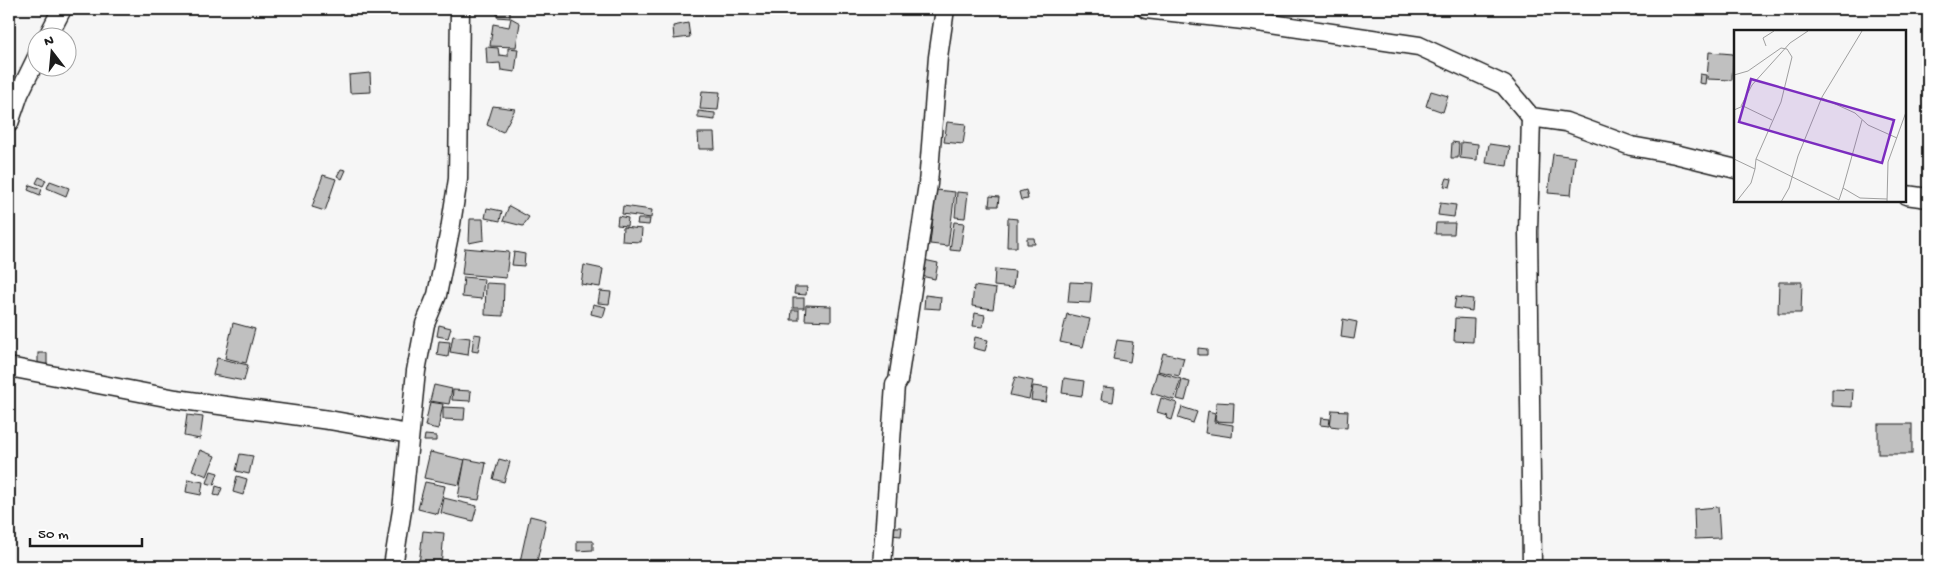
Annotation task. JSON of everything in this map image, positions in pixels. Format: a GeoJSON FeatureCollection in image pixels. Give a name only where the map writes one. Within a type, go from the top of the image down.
{"type":"FeatureCollection","features":[{"type":"Feature","properties":{"kind":"street"},"geometry":{"type":"LineString","coordinates":[[52,28],[62,9]]}},
{"type":"Feature","properties":{"kind":"street"},"geometry":{"type":"LineString","coordinates":[[393,566],[402,510],[416,371],[425,324],[437,295],[458,179],[460,9]]}},
{"type":"Feature","properties":{"kind":"street"},"geometry":{"type":"LineString","coordinates":[[882,566],[895,385],[898,381],[928,184],[938,57],[945,9]]}},
{"type":"Feature","properties":{"kind":"street"},"geometry":{"type":"LineString","coordinates":[[1146,9],[1252,21],[1419,46],[1504,85],[1531,117],[1528,232],[1532,566]]}},
{"type":"Feature","properties":{"kind":"street"},"geometry":{"type":"LineString","coordinates":[[9,123],[28,76]]}},
{"type":"Feature","properties":{"kind":"street"},"geometry":{"type":"LineString","coordinates":[[1531,117],[1566,122],[1630,146],[1675,154],[1734,169]]}},
{"type":"Feature","properties":{"kind":"street"},"geometry":{"type":"LineString","coordinates":[[1907,195],[1928,198]]}},
{"type":"Feature","properties":{"kind":"street"},"geometry":{"type":"LineString","coordinates":[[9,368],[176,399],[329,420],[409,434]]}},
{"type":"Feature","properties":{"kind":"building"},"geometry":{"type":"Polygon","coordinates":[[[83,9],[95,9],[91,14],[83,9]]]}},
{"type":"Feature","properties":{"kind":"building"},"geometry":{"type":"Polygon","coordinates":[[[497,9],[510,9],[510,18],[497,17],[497,9]]]}},
{"type":"Feature","properties":{"kind":"building"},"geometry":{"type":"Polygon","coordinates":[[[511,18],[520,23],[516,47],[490,46],[493,24],[509,27],[511,18]]]}},
{"type":"Feature","properties":{"kind":"building"},"geometry":{"type":"Polygon","coordinates":[[[688,23],[690,37],[674,39],[673,26],[688,23]]]}},
{"type":"Feature","properties":{"kind":"building"},"geometry":{"type":"Polygon","coordinates":[[[486,47],[498,48],[499,55],[508,56],[508,48],[518,49],[515,72],[501,70],[500,63],[487,64],[486,47]]]}},
{"type":"Feature","properties":{"kind":"building"},"geometry":{"type":"Polygon","coordinates":[[[1709,52],[1733,54],[1732,80],[1707,79],[1709,52]]]}},
{"type":"Feature","properties":{"kind":"building"},"geometry":{"type":"Polygon","coordinates":[[[370,73],[371,92],[350,93],[349,75],[370,73]]]}},
{"type":"Feature","properties":{"kind":"building"},"geometry":{"type":"Polygon","coordinates":[[[1700,74],[1706,75],[1705,84],[1699,83],[1700,74]]]}},
{"type":"Feature","properties":{"kind":"building"},"geometry":{"type":"Polygon","coordinates":[[[702,91],[720,92],[718,110],[700,109],[702,91]]]}},
{"type":"Feature","properties":{"kind":"building"},"geometry":{"type":"Polygon","coordinates":[[[1431,91],[1448,96],[1443,112],[1426,106],[1431,91]]]}},
{"type":"Feature","properties":{"kind":"building"},"geometry":{"type":"Polygon","coordinates":[[[493,106],[515,109],[503,132],[487,125],[493,106]]]}},
{"type":"Feature","properties":{"kind":"building"},"geometry":{"type":"Polygon","coordinates":[[[698,111],[715,113],[715,120],[698,118],[698,111]]]}},
{"type":"Feature","properties":{"kind":"building"},"geometry":{"type":"Polygon","coordinates":[[[947,122],[966,124],[963,144],[944,142],[947,122]]]}},
{"type":"Feature","properties":{"kind":"building"},"geometry":{"type":"Polygon","coordinates":[[[698,133],[714,133],[715,149],[699,149],[698,133]]]}},
{"type":"Feature","properties":{"kind":"building"},"geometry":{"type":"Polygon","coordinates":[[[1452,142],[1459,143],[1458,158],[1451,158],[1452,142]]]}},
{"type":"Feature","properties":{"kind":"building"},"geometry":{"type":"Polygon","coordinates":[[[1461,142],[1478,144],[1477,160],[1460,158],[1461,142]]]}},
{"type":"Feature","properties":{"kind":"building"},"geometry":{"type":"Polygon","coordinates":[[[1489,144],[1510,147],[1507,166],[1486,163],[1489,144]]]}},
{"type":"Feature","properties":{"kind":"building"},"geometry":{"type":"Polygon","coordinates":[[[1553,154],[1575,157],[1571,195],[1548,193],[1553,154]]]}},
{"type":"Feature","properties":{"kind":"building"},"geometry":{"type":"Polygon","coordinates":[[[341,169],[346,170],[342,179],[337,176],[341,169]]]}},
{"type":"Feature","properties":{"kind":"building"},"geometry":{"type":"Polygon","coordinates":[[[323,175],[336,179],[325,211],[312,207],[323,175]]]}},
{"type":"Feature","properties":{"kind":"building"},"geometry":{"type":"Polygon","coordinates":[[[39,177],[46,180],[43,186],[36,183],[39,177]]]}},
{"type":"Feature","properties":{"kind":"building"},"geometry":{"type":"Polygon","coordinates":[[[1447,178],[1452,179],[1450,187],[1444,186],[1447,178]]]}},
{"type":"Feature","properties":{"kind":"building"},"geometry":{"type":"Polygon","coordinates":[[[50,181],[69,188],[66,196],[47,188],[50,181]]]}},
{"type":"Feature","properties":{"kind":"building"},"geometry":{"type":"Polygon","coordinates":[[[30,185],[42,189],[40,195],[28,190],[30,185]]]}},
{"type":"Feature","properties":{"kind":"building"},"geometry":{"type":"Polygon","coordinates":[[[936,190],[955,192],[948,246],[930,244],[936,190]]]}},
{"type":"Feature","properties":{"kind":"building"},"geometry":{"type":"Polygon","coordinates":[[[1026,190],[1028,199],[1021,200],[1019,192],[1026,190]]]}},
{"type":"Feature","properties":{"kind":"building"},"geometry":{"type":"Polygon","coordinates":[[[957,192],[968,193],[965,218],[955,217],[957,192]]]}},
{"type":"Feature","properties":{"kind":"building"},"geometry":{"type":"Polygon","coordinates":[[[990,196],[999,197],[998,206],[989,206],[990,196]]]}},
{"type":"Feature","properties":{"kind":"building"},"geometry":{"type":"Polygon","coordinates":[[[1440,203],[1456,205],[1454,217],[1438,215],[1440,203]]]}},
{"type":"Feature","properties":{"kind":"building"},"geometry":{"type":"Polygon","coordinates":[[[509,206],[529,217],[523,226],[503,221],[509,206]]]}},
{"type":"Feature","properties":{"kind":"building"},"geometry":{"type":"Polygon","coordinates":[[[623,206],[652,210],[651,218],[622,214],[623,206]]]}},
{"type":"Feature","properties":{"kind":"building"},"geometry":{"type":"Polygon","coordinates":[[[487,208],[502,211],[500,221],[485,218],[487,208]]]}},
{"type":"Feature","properties":{"kind":"building"},"geometry":{"type":"Polygon","coordinates":[[[618,216],[628,218],[627,226],[617,225],[618,216]]]}},
{"type":"Feature","properties":{"kind":"building"},"geometry":{"type":"Polygon","coordinates":[[[1008,218],[1017,219],[1017,247],[1007,247],[1008,218]]]}},
{"type":"Feature","properties":{"kind":"building"},"geometry":{"type":"Polygon","coordinates":[[[470,219],[483,219],[484,240],[469,243],[470,219]]]}},
{"type":"Feature","properties":{"kind":"building"},"geometry":{"type":"Polygon","coordinates":[[[638,219],[650,219],[649,225],[637,224],[638,219]]]}},
{"type":"Feature","properties":{"kind":"building"},"geometry":{"type":"Polygon","coordinates":[[[954,222],[964,223],[960,251],[950,250],[954,222]]]}},
{"type":"Feature","properties":{"kind":"building"},"geometry":{"type":"Polygon","coordinates":[[[1436,223],[1455,223],[1454,234],[1435,234],[1436,223]]]}},
{"type":"Feature","properties":{"kind":"building"},"geometry":{"type":"Polygon","coordinates":[[[623,227],[642,229],[641,242],[622,241],[623,227]]]}},
{"type":"Feature","properties":{"kind":"building"},"geometry":{"type":"Polygon","coordinates":[[[1027,238],[1034,238],[1035,244],[1027,244],[1027,238]]]}},
{"type":"Feature","properties":{"kind":"building"},"geometry":{"type":"Polygon","coordinates":[[[465,248],[509,252],[506,278],[462,274],[465,248]]]}},
{"type":"Feature","properties":{"kind":"building"},"geometry":{"type":"Polygon","coordinates":[[[514,252],[525,254],[524,266],[512,265],[514,252]]]}},
{"type":"Feature","properties":{"kind":"building"},"geometry":{"type":"Polygon","coordinates":[[[924,260],[938,263],[935,279],[921,276],[924,260]]]}},
{"type":"Feature","properties":{"kind":"building"},"geometry":{"type":"Polygon","coordinates":[[[584,265],[603,269],[600,287],[581,284],[584,265]]]}},
{"type":"Feature","properties":{"kind":"building"},"geometry":{"type":"Polygon","coordinates":[[[995,269],[1015,271],[1013,288],[994,286],[995,269]]]}},
{"type":"Feature","properties":{"kind":"building"},"geometry":{"type":"Polygon","coordinates":[[[464,277],[484,279],[482,299],[462,297],[464,277]]]}},
{"type":"Feature","properties":{"kind":"building"},"geometry":{"type":"Polygon","coordinates":[[[1070,282],[1092,283],[1090,303],[1068,302],[1070,282]]]}},
{"type":"Feature","properties":{"kind":"building"},"geometry":{"type":"Polygon","coordinates":[[[1779,282],[1802,282],[1801,313],[1778,313],[1779,282]]]}},
{"type":"Feature","properties":{"kind":"building"},"geometry":{"type":"Polygon","coordinates":[[[486,283],[504,284],[503,316],[485,315],[486,283]]]}},
{"type":"Feature","properties":{"kind":"building"},"geometry":{"type":"Polygon","coordinates":[[[974,286],[996,289],[993,309],[972,306],[974,286]]]}},
{"type":"Feature","properties":{"kind":"building"},"geometry":{"type":"Polygon","coordinates":[[[795,287],[807,287],[806,295],[794,294],[795,287]]]}},
{"type":"Feature","properties":{"kind":"building"},"geometry":{"type":"Polygon","coordinates":[[[600,291],[611,292],[609,304],[598,303],[600,291]]]}},
{"type":"Feature","properties":{"kind":"building"},"geometry":{"type":"Polygon","coordinates":[[[925,295],[941,297],[940,309],[924,308],[925,295]]]}},
{"type":"Feature","properties":{"kind":"building"},"geometry":{"type":"Polygon","coordinates":[[[1456,297],[1473,299],[1472,311],[1454,308],[1456,297]]]}},
{"type":"Feature","properties":{"kind":"building"},"geometry":{"type":"Polygon","coordinates":[[[793,298],[804,298],[804,308],[793,308],[793,298]]]}},
{"type":"Feature","properties":{"kind":"building"},"geometry":{"type":"Polygon","coordinates":[[[593,304],[606,307],[603,317],[591,314],[593,304]]]}},
{"type":"Feature","properties":{"kind":"building"},"geometry":{"type":"Polygon","coordinates":[[[806,305],[831,306],[831,321],[805,320],[806,305]]]}},
{"type":"Feature","properties":{"kind":"building"},"geometry":{"type":"Polygon","coordinates":[[[792,310],[799,310],[799,320],[791,320],[792,310]]]}},
{"type":"Feature","properties":{"kind":"building"},"geometry":{"type":"Polygon","coordinates":[[[975,313],[985,315],[983,327],[973,326],[975,313]]]}},
{"type":"Feature","properties":{"kind":"building"},"geometry":{"type":"Polygon","coordinates":[[[1067,314],[1090,319],[1083,347],[1060,342],[1067,314]]]}},
{"type":"Feature","properties":{"kind":"building"},"geometry":{"type":"Polygon","coordinates":[[[1455,318],[1474,319],[1473,342],[1454,341],[1455,318]]]}},
{"type":"Feature","properties":{"kind":"building"},"geometry":{"type":"Polygon","coordinates":[[[1343,319],[1357,322],[1354,339],[1341,337],[1343,319]]]}},
{"type":"Feature","properties":{"kind":"building"},"geometry":{"type":"Polygon","coordinates":[[[233,323],[255,329],[246,363],[225,358],[233,323]]]}},
{"type":"Feature","properties":{"kind":"building"},"geometry":{"type":"Polygon","coordinates":[[[439,325],[451,328],[448,338],[437,336],[439,325]]]}},
{"type":"Feature","properties":{"kind":"building"},"geometry":{"type":"Polygon","coordinates":[[[474,334],[481,335],[478,352],[472,351],[474,334]]]}},
{"type":"Feature","properties":{"kind":"building"},"geometry":{"type":"Polygon","coordinates":[[[453,336],[470,338],[468,355],[450,352],[453,336]]]}},
{"type":"Feature","properties":{"kind":"building"},"geometry":{"type":"Polygon","coordinates":[[[975,337],[988,340],[985,351],[973,348],[975,337]]]}},
{"type":"Feature","properties":{"kind":"building"},"geometry":{"type":"Polygon","coordinates":[[[1117,340],[1133,342],[1130,362],[1113,359],[1117,340]]]}},
{"type":"Feature","properties":{"kind":"building"},"geometry":{"type":"Polygon","coordinates":[[[439,341],[450,342],[448,357],[437,355],[439,341]]]}},
{"type":"Feature","properties":{"kind":"building"},"geometry":{"type":"Polygon","coordinates":[[[1198,348],[1207,349],[1207,355],[1198,355],[1198,348]]]}},
{"type":"Feature","properties":{"kind":"building"},"geometry":{"type":"Polygon","coordinates":[[[38,353],[47,353],[47,370],[38,370],[38,353]]]}},
{"type":"Feature","properties":{"kind":"building"},"geometry":{"type":"Polygon","coordinates":[[[1163,353],[1184,358],[1179,376],[1158,371],[1163,353]]]}},
{"type":"Feature","properties":{"kind":"building"},"geometry":{"type":"Polygon","coordinates":[[[217,358],[248,365],[244,381],[213,375],[217,358]]]}},
{"type":"Feature","properties":{"kind":"building"},"geometry":{"type":"Polygon","coordinates":[[[1157,372],[1181,379],[1174,400],[1151,393],[1157,372]]]}},
{"type":"Feature","properties":{"kind":"building"},"geometry":{"type":"Polygon","coordinates":[[[1015,377],[1033,381],[1029,399],[1010,395],[1015,377]]]}},
{"type":"Feature","properties":{"kind":"building"},"geometry":{"type":"Polygon","coordinates":[[[1064,378],[1084,381],[1082,396],[1062,393],[1064,378]]]}},
{"type":"Feature","properties":{"kind":"building"},"geometry":{"type":"Polygon","coordinates":[[[1182,380],[1190,382],[1185,401],[1177,399],[1182,380]]]}},
{"type":"Feature","properties":{"kind":"building"},"geometry":{"type":"Polygon","coordinates":[[[434,385],[452,389],[449,404],[430,401],[434,385]]]}},
{"type":"Feature","properties":{"kind":"building"},"geometry":{"type":"Polygon","coordinates":[[[1033,386],[1048,388],[1046,402],[1031,400],[1033,386]]]}},
{"type":"Feature","properties":{"kind":"building"},"geometry":{"type":"Polygon","coordinates":[[[1103,387],[1115,388],[1113,402],[1101,400],[1103,387]]]}},
{"type":"Feature","properties":{"kind":"building"},"geometry":{"type":"Polygon","coordinates":[[[1832,389],[1853,390],[1852,407],[1832,406],[1832,389]]]}},
{"type":"Feature","properties":{"kind":"building"},"geometry":{"type":"Polygon","coordinates":[[[453,390],[471,391],[470,401],[452,400],[453,390]]]}},
{"type":"Feature","properties":{"kind":"building"},"geometry":{"type":"Polygon","coordinates":[[[1161,398],[1177,403],[1172,420],[1166,418],[1167,415],[1157,412],[1161,398]]]}},
{"type":"Feature","properties":{"kind":"building"},"geometry":{"type":"Polygon","coordinates":[[[430,402],[443,404],[438,429],[425,426],[430,402]]]}},
{"type":"Feature","properties":{"kind":"building"},"geometry":{"type":"Polygon","coordinates":[[[1216,402],[1234,403],[1233,422],[1215,421],[1216,402]]]}},
{"type":"Feature","properties":{"kind":"building"},"geometry":{"type":"Polygon","coordinates":[[[443,407],[465,408],[464,420],[443,419],[443,407]]]}},
{"type":"Feature","properties":{"kind":"building"},"geometry":{"type":"Polygon","coordinates":[[[1182,407],[1197,412],[1193,423],[1178,418],[1182,407]]]}},
{"type":"Feature","properties":{"kind":"building"},"geometry":{"type":"Polygon","coordinates":[[[1332,410],[1348,411],[1347,428],[1330,426],[1332,410]]]}},
{"type":"Feature","properties":{"kind":"building"},"geometry":{"type":"Polygon","coordinates":[[[1208,411],[1215,413],[1214,422],[1233,425],[1232,437],[1205,433],[1208,411]]]}},
{"type":"Feature","properties":{"kind":"building"},"geometry":{"type":"Polygon","coordinates":[[[187,415],[203,417],[200,439],[184,436],[187,415]]]}},
{"type":"Feature","properties":{"kind":"building"},"geometry":{"type":"Polygon","coordinates":[[[1321,418],[1330,419],[1329,426],[1320,425],[1321,418]]]}},
{"type":"Feature","properties":{"kind":"building"},"geometry":{"type":"Polygon","coordinates":[[[1878,424],[1912,424],[1912,454],[1878,454],[1878,424]]]}},
{"type":"Feature","properties":{"kind":"building"},"geometry":{"type":"Polygon","coordinates":[[[425,435],[436,436],[436,441],[424,441],[425,435]]]}},
{"type":"Feature","properties":{"kind":"building"},"geometry":{"type":"Polygon","coordinates":[[[200,450],[215,456],[207,476],[192,470],[200,450]]]}},
{"type":"Feature","properties":{"kind":"building"},"geometry":{"type":"Polygon","coordinates":[[[430,452],[465,460],[459,485],[424,478],[430,452]]]}},
{"type":"Feature","properties":{"kind":"building"},"geometry":{"type":"Polygon","coordinates":[[[240,454],[253,456],[249,474],[236,471],[240,454]]]}},
{"type":"Feature","properties":{"kind":"building"},"geometry":{"type":"Polygon","coordinates":[[[465,459],[486,463],[479,500],[458,497],[465,459]]]}},
{"type":"Feature","properties":{"kind":"building"},"geometry":{"type":"Polygon","coordinates":[[[499,459],[510,462],[504,482],[493,479],[499,459]]]}},
{"type":"Feature","properties":{"kind":"building"},"geometry":{"type":"Polygon","coordinates":[[[211,471],[218,473],[214,485],[207,483],[211,471]]]}},
{"type":"Feature","properties":{"kind":"building"},"geometry":{"type":"Polygon","coordinates":[[[237,476],[247,479],[243,495],[233,492],[237,476]]]}},
{"type":"Feature","properties":{"kind":"building"},"geometry":{"type":"Polygon","coordinates":[[[188,479],[203,482],[201,495],[186,492],[188,479]]]}},
{"type":"Feature","properties":{"kind":"building"},"geometry":{"type":"Polygon","coordinates":[[[425,482],[445,486],[438,514],[418,509],[425,482]]]}},
{"type":"Feature","properties":{"kind":"building"},"geometry":{"type":"Polygon","coordinates":[[[216,486],[222,488],[219,496],[214,495],[216,486]]]}},
{"type":"Feature","properties":{"kind":"building"},"geometry":{"type":"Polygon","coordinates":[[[444,498],[477,506],[473,521],[441,513],[444,498]]]}},
{"type":"Feature","properties":{"kind":"building"},"geometry":{"type":"Polygon","coordinates":[[[1718,507],[1720,538],[1695,539],[1694,509],[1718,507]]]}},
{"type":"Feature","properties":{"kind":"building"},"geometry":{"type":"Polygon","coordinates":[[[530,516],[546,520],[536,566],[519,566],[530,516]]]}},
{"type":"Feature","properties":{"kind":"building"},"geometry":{"type":"Polygon","coordinates":[[[892,527],[902,527],[901,536],[891,535],[892,527]]]}},
{"type":"Feature","properties":{"kind":"building"},"geometry":{"type":"Polygon","coordinates":[[[423,531],[444,533],[441,566],[419,564],[423,531]]]}},
{"type":"Feature","properties":{"kind":"building"},"geometry":{"type":"Polygon","coordinates":[[[577,541],[593,541],[593,550],[577,551],[577,541]]]}}]}
